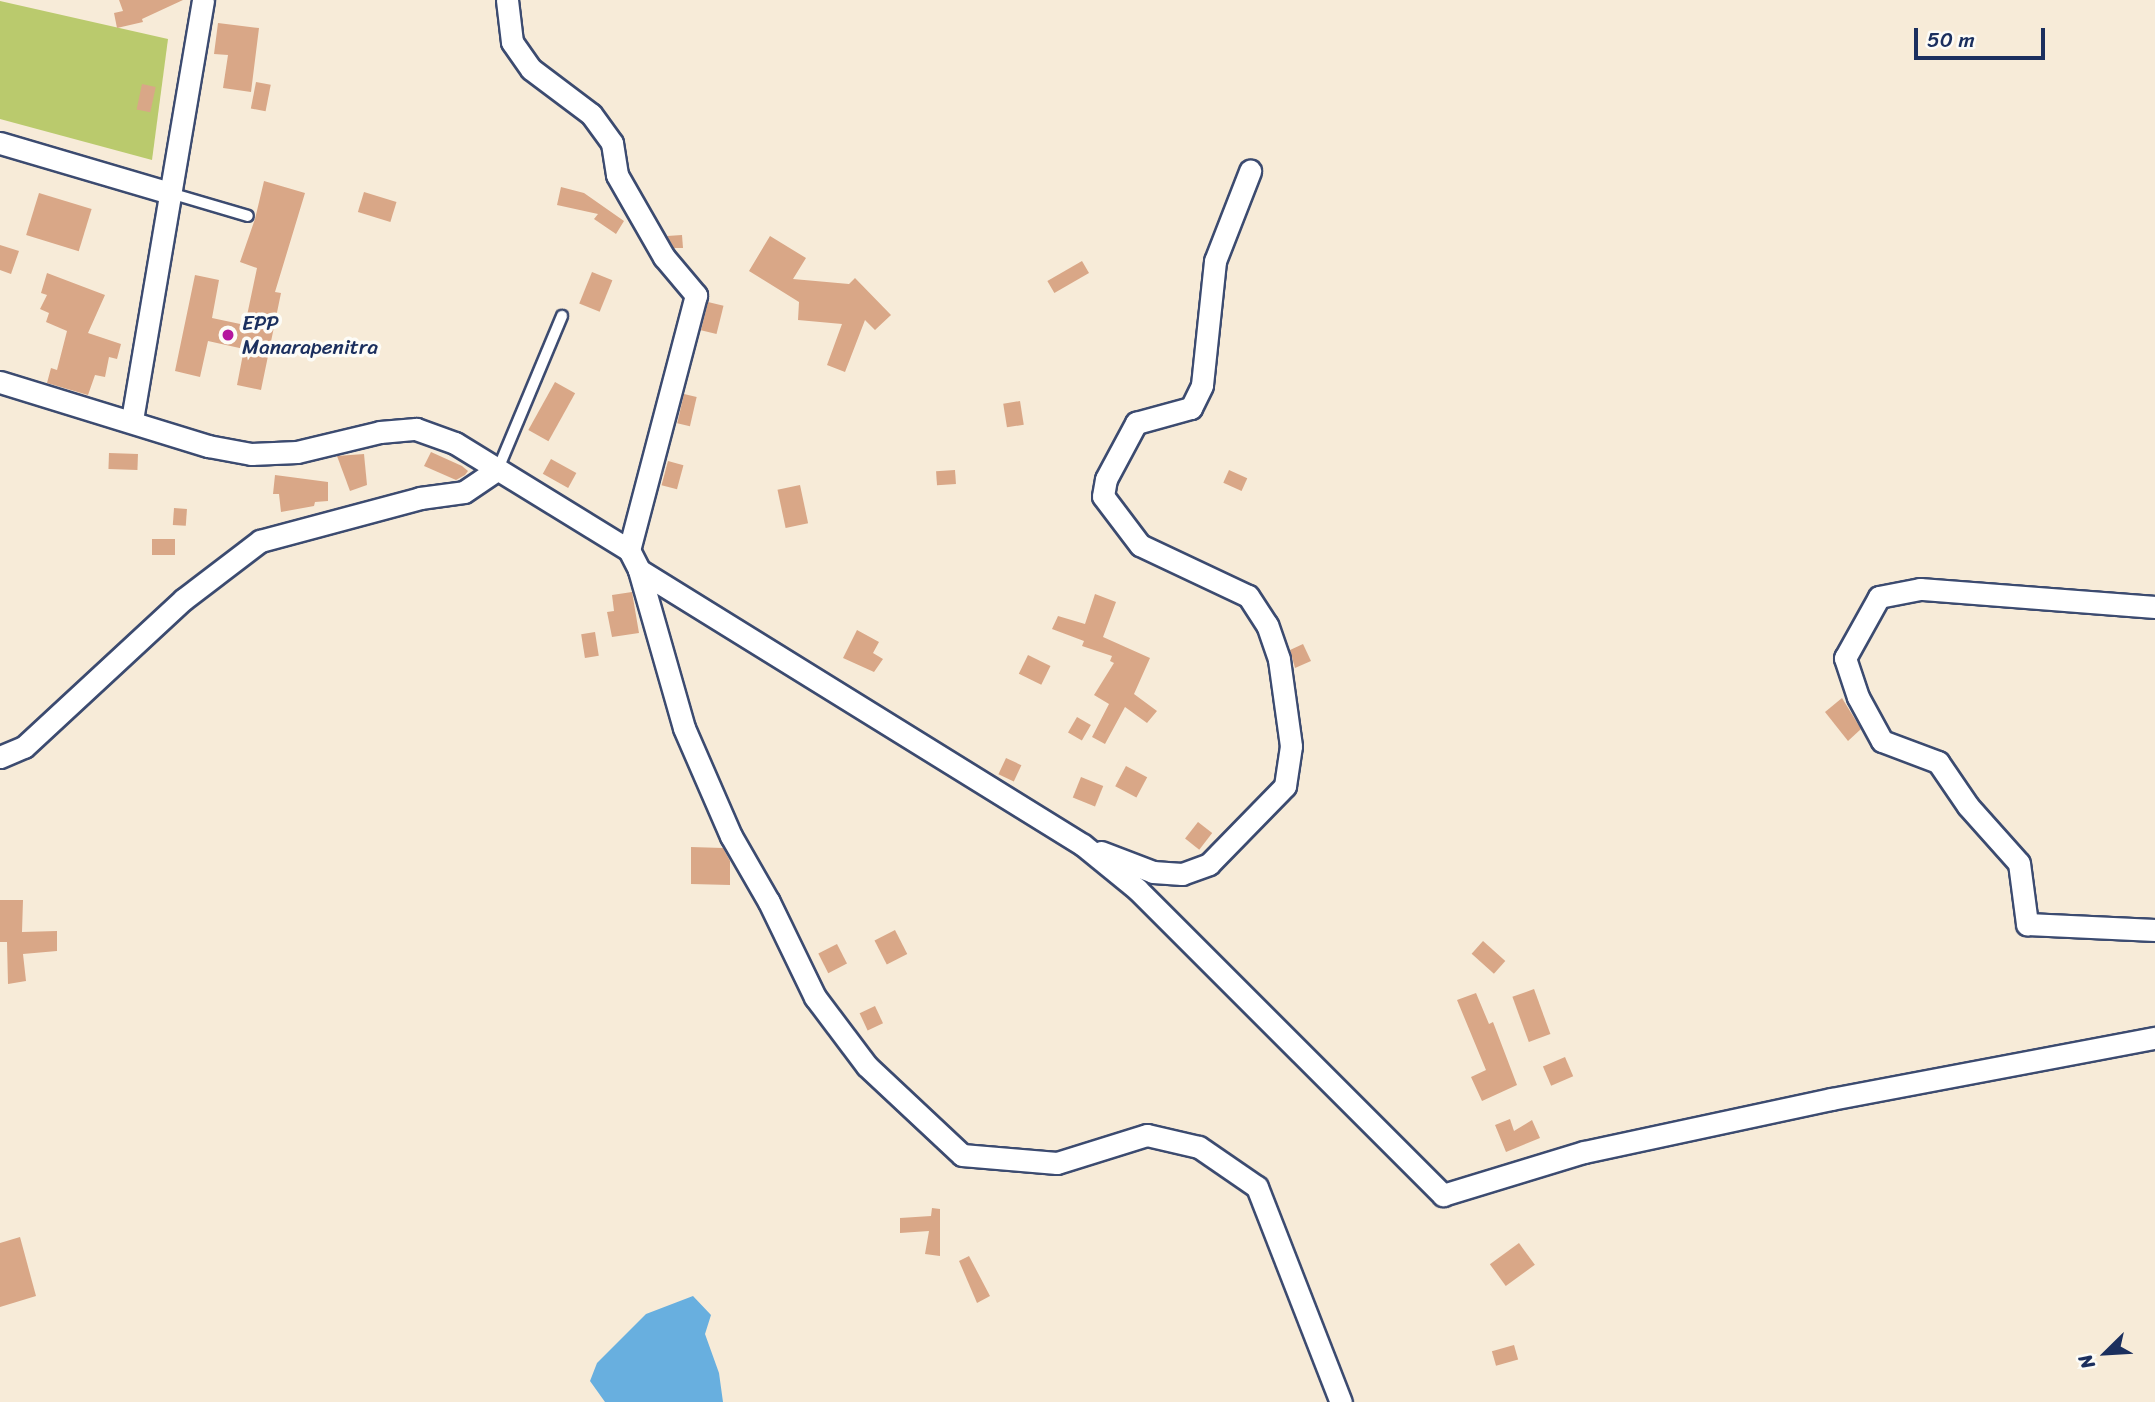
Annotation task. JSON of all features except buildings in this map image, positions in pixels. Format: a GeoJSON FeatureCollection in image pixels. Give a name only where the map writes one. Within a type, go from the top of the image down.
{"type":"FeatureCollection","features":[{"type":"Feature","properties":{"kind":"street"},"geometry":{"type":"LineString","coordinates":[[132,421],[204,0]]}},
{"type":"Feature","properties":{"kind":"street"},"geometry":{"type":"LineString","coordinates":[[507,0],[512,41],[531,69],[591,114],[612,143],[617,175],[664,257],[696,295],[629,550]]}},
{"type":"Feature","properties":{"kind":"street"},"geometry":{"type":"LineString","coordinates":[[0,143],[170,193]]}},
{"type":"Feature","properties":{"kind":"street"},"geometry":{"type":"LineString","coordinates":[[1083,845],[1153,872],[1182,874],[1209,864],[1285,786],[1291,746],[1279,659],[1267,625],[1248,596],[1140,545],[1103,496],[1106,479],[1136,423],[1191,408],[1202,385],[1215,261],[1250,171]]}},
{"type":"Feature","properties":{"kind":"street"},"geometry":{"type":"LineString","coordinates":[[0,382],[208,446],[251,454],[297,452],[380,432],[416,429],[454,443],[629,550],[639,570],[684,728],[731,836],[769,902],[815,997],[867,1066],[962,1155],[1057,1163],[1147,1135],[1199,1147],[1257,1187],[1341,1402]]}},
{"type":"Feature","properties":{"kind":"street"},"geometry":{"type":"LineString","coordinates":[[0,757],[24,747],[184,599],[260,541],[420,498],[464,492],[498,469]]}},
{"type":"Feature","properties":{"kind":"street"},"geometry":{"type":"LineString","coordinates":[[639,570],[1083,845],[1137,889],[1443,1195],[1584,1152],[1831,1099],[2155,1038]]}},
{"type":"Feature","properties":{"kind":"street"},"geometry":{"type":"LineString","coordinates":[[2155,607],[1920,589],[1879,597],[1845,658],[1858,698],[1882,741],[1938,762],[1968,806],[2019,863],[2027,924],[2155,930]]}},
{"type":"Feature","properties":{"kind":"lane"},"geometry":{"type":"LineString","coordinates":[[170,193],[247,216]]}},
{"type":"Feature","properties":{"kind":"lane"},"geometry":{"type":"LineString","coordinates":[[498,469],[562,316]]}},
{"type":"Feature","properties":{"kind":"green space"},"geometry":{"type":"Polygon","coordinates":[[[0,1],[168,39],[152,160],[0,119],[0,1]]]}},
{"type":"Feature","properties":{"kind":"water"},"geometry":{"type":"Polygon","coordinates":[[[693,1296],[711,1315],[705,1334],[719,1373],[723,1402],[605,1402],[590,1381],[597,1363],[646,1314],[693,1296]]]}},
{"type":"Feature","properties":{"kind":"place","name":"EPP Manarapenitra"},"geometry":{"type":"Point","coordinates":[228,335]}}]}
